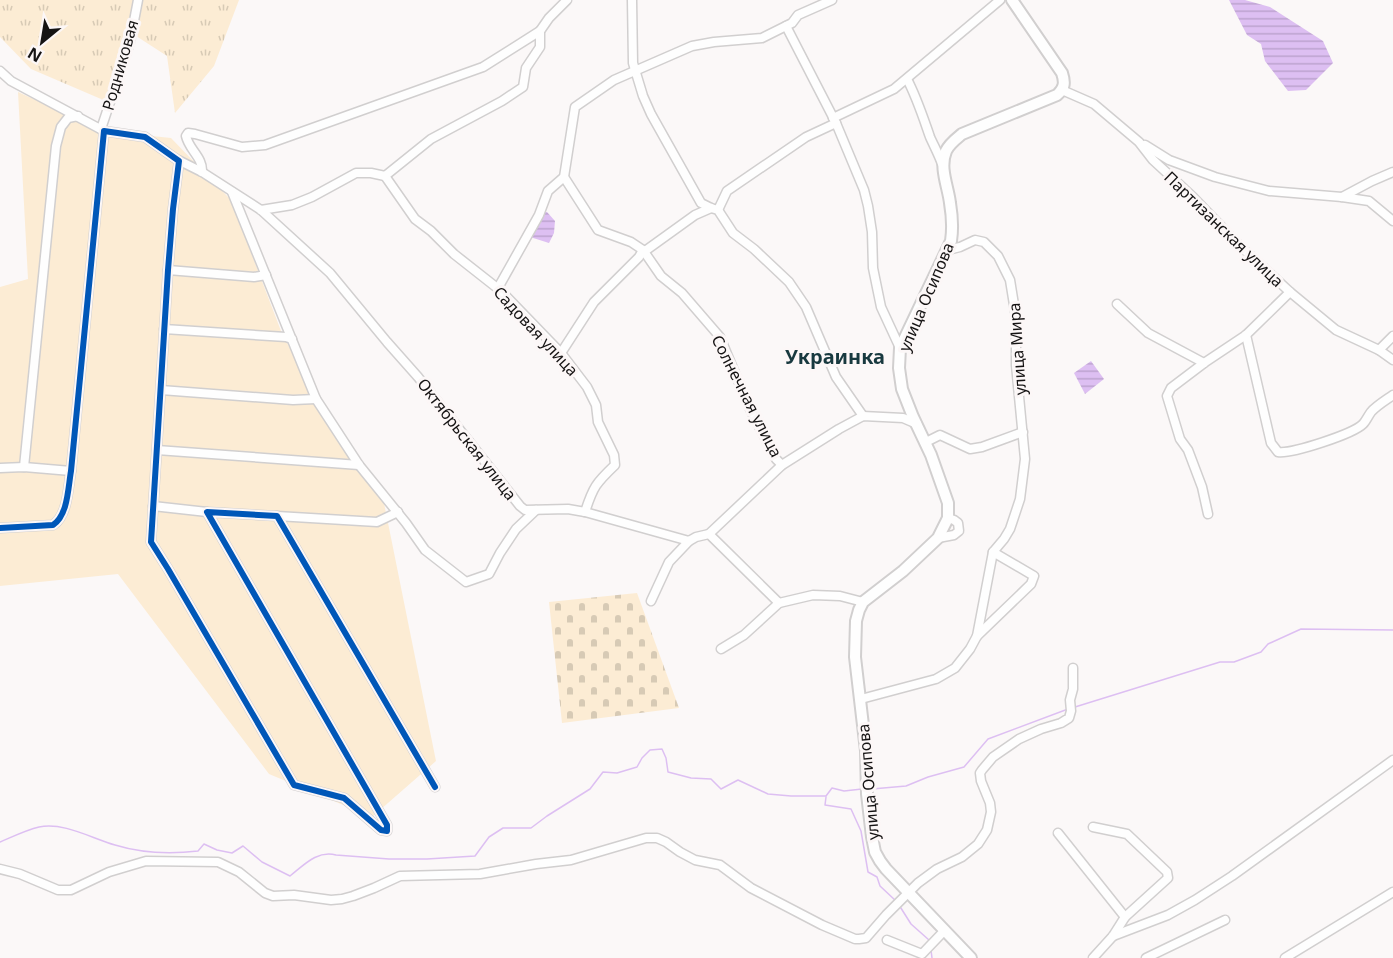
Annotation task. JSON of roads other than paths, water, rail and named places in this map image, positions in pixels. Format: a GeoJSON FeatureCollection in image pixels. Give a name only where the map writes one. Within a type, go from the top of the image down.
{"type":"FeatureCollection","features":[{"type":"Feature","properties":{"kind":"main road"},"geometry":{"type":"LineString","coordinates":[[1012,0],[1062,73],[1065,81],[1062,90]]}},
{"type":"Feature","properties":{"kind":"main road","name":"улица Осипова"},"geometry":{"type":"LineString","coordinates":[[910,892],[880,861],[873,845],[855,638],[856,621],[864,602],[903,571],[938,538],[948,518],[948,503],[932,455],[916,424],[903,389],[899,368],[900,348],[951,241],[950,202],[943,162],[947,148],[962,134],[1057,95],[1062,90]]}},
{"type":"Feature","properties":{"kind":"main road"},"geometry":{"type":"LineString","coordinates":[[910,892],[971,958]]}},
{"type":"Feature","properties":{"kind":"street","name":"Родниковая"},"geometry":{"type":"LineString","coordinates":[[0,528],[53,525],[60,520],[63,512],[71,471],[103,130],[130,42],[138,0]]}},
{"type":"Feature","properties":{"kind":"street"},"geometry":{"type":"LineString","coordinates":[[202,172],[202,163],[187,140],[186,136],[189,133],[242,147],[265,146],[483,67],[540,31],[567,0]]}},
{"type":"Feature","properties":{"kind":"street"},"geometry":{"type":"LineString","coordinates":[[632,0],[633,63],[651,114],[701,202],[714,209],[733,233],[789,282],[806,307],[836,376],[863,416]]}},
{"type":"Feature","properties":{"kind":"street"},"geometry":{"type":"LineString","coordinates":[[498,288],[539,215],[548,191],[564,177],[575,106],[614,80],[692,46],[762,38],[792,23],[798,15],[832,0]]}},
{"type":"Feature","properties":{"kind":"street"},"geometry":{"type":"LineString","coordinates":[[561,353],[594,302],[639,257],[643,250],[645,251],[688,219],[714,209],[727,191],[806,137],[894,89],[1000,0]]}},
{"type":"Feature","properties":{"kind":"street"},"geometry":{"type":"LineString","coordinates":[[786,26],[835,120],[864,190],[872,232],[873,268],[881,307],[900,348]]}},
{"type":"Feature","properties":{"kind":"street"},"geometry":{"type":"LineString","coordinates":[[261,210],[292,205],[356,173],[385,176],[431,139],[502,101],[523,87],[526,68],[540,47],[540,31]]}},
{"type":"Feature","properties":{"kind":"street"},"geometry":{"type":"LineString","coordinates":[[0,71],[11,81],[103,130]]}},
{"type":"Feature","properties":{"kind":"street"},"geometry":{"type":"LineString","coordinates":[[907,79],[917,97],[944,172]]}},
{"type":"Feature","properties":{"kind":"street"},"geometry":{"type":"LineString","coordinates":[[894,89],[909,92],[917,97]]}},
{"type":"Feature","properties":{"kind":"street","name":"Партизанская улица"},"geometry":{"type":"LineString","coordinates":[[1062,90],[1094,104],[1139,142],[1153,160],[1193,197],[1239,245],[1336,330],[1379,350],[1393,360]]}},
{"type":"Feature","properties":{"kind":"street"},"geometry":{"type":"LineString","coordinates":[[24,467],[56,146],[61,127],[68,118],[78,116]]}},
{"type":"Feature","properties":{"kind":"street","name":"Октябрьская улица"},"geometry":{"type":"LineString","coordinates":[[103,130],[145,137],[178,160],[202,172],[261,210],[330,273],[418,377],[525,510],[585,512],[689,541]]}},
{"type":"Feature","properties":{"kind":"street"},"geometry":{"type":"LineString","coordinates":[[1139,142],[1169,160],[1215,177],[1269,191],[1369,201],[1393,221]]}},
{"type":"Feature","properties":{"kind":"street"},"geometry":{"type":"LineString","coordinates":[[178,160],[168,270],[151,542],[294,785],[344,798],[381,830],[387,831],[387,825],[207,512]]}},
{"type":"Feature","properties":{"kind":"street"},"geometry":{"type":"LineString","coordinates":[[1342,197],[1393,172]]}},
{"type":"Feature","properties":{"kind":"street","name":"Садовая улица"},"geometry":{"type":"LineString","coordinates":[[385,176],[415,219],[454,254],[498,288],[561,353],[587,387],[596,405],[598,422],[614,455],[615,465],[597,482],[585,512]]}},
{"type":"Feature","properties":{"kind":"street","name":"Солнечная улица"},"geometry":{"type":"LineString","coordinates":[[564,177],[598,230],[631,242],[643,250],[661,276],[682,293],[720,337],[750,409],[776,459],[782,465]]}},
{"type":"Feature","properties":{"kind":"street"},"geometry":{"type":"LineString","coordinates":[[231,191],[316,399],[359,465],[398,512],[425,550],[466,582],[489,574],[516,529],[536,510]]}},
{"type":"Feature","properties":{"kind":"street"},"geometry":{"type":"LineString","coordinates":[[688,219],[696,203],[696,195]]}},
{"type":"Feature","properties":{"kind":"street"},"geometry":{"type":"LineString","coordinates":[[276,225],[275,218],[281,207]]}},
{"type":"Feature","properties":{"kind":"street","name":"улица Мира"},"geometry":{"type":"LineString","coordinates":[[861,699],[936,679],[955,668],[977,636],[993,552],[1010,529],[1020,499],[1025,459],[1016,365],[1016,317],[1010,280],[998,256],[984,242],[975,240],[948,250]]}},
{"type":"Feature","properties":{"kind":"street"},"geometry":{"type":"LineString","coordinates":[[168,270],[254,278],[266,275]]}},
{"type":"Feature","properties":{"kind":"street"},"geometry":{"type":"LineString","coordinates":[[1208,514],[1202,488],[1188,450],[1180,440],[1167,396],[1171,388],[1246,335],[1290,292]]}},
{"type":"Feature","properties":{"kind":"street"},"geometry":{"type":"LineString","coordinates":[[1117,304],[1148,333],[1204,363]]}},
{"type":"Feature","properties":{"kind":"street"},"geometry":{"type":"LineString","coordinates":[[164,328],[292,339]]}},
{"type":"Feature","properties":{"kind":"street"},"geometry":{"type":"LineString","coordinates":[[1246,335],[1271,443],[1278,452],[1285,453],[1305,448],[1353,430],[1364,424],[1371,412],[1393,395]]}},
{"type":"Feature","properties":{"kind":"street"},"geometry":{"type":"LineString","coordinates":[[1379,350],[1393,336]]}},
{"type":"Feature","properties":{"kind":"street"},"geometry":{"type":"LineString","coordinates":[[161,390],[293,400],[316,399]]}},
{"type":"Feature","properties":{"kind":"street"},"geometry":{"type":"LineString","coordinates":[[651,601],[669,562],[689,541],[709,534],[782,465],[863,416],[903,418],[916,424]]}},
{"type":"Feature","properties":{"kind":"street"},"geometry":{"type":"LineString","coordinates":[[926,442],[940,435],[970,449],[1023,432]]}},
{"type":"Feature","properties":{"kind":"street"},"geometry":{"type":"LineString","coordinates":[[157,450],[359,465]]}},
{"type":"Feature","properties":{"kind":"street"},"geometry":{"type":"LineString","coordinates":[[0,468],[24,467],[71,471]]}},
{"type":"Feature","properties":{"kind":"street"},"geometry":{"type":"LineString","coordinates":[[153,506],[207,512],[377,522],[398,512]]}},
{"type":"Feature","properties":{"kind":"street"},"geometry":{"type":"LineString","coordinates":[[278,516],[435,788]]}},
{"type":"Feature","properties":{"kind":"street"},"geometry":{"type":"LineString","coordinates":[[709,534],[779,603]]}},
{"type":"Feature","properties":{"kind":"street"},"geometry":{"type":"LineString","coordinates":[[977,636],[1031,584],[1034,576],[993,552]]}},
{"type":"Feature","properties":{"kind":"street"},"geometry":{"type":"LineString","coordinates":[[721,649],[744,635],[779,603],[813,595],[840,596],[864,602]]}},
{"type":"Feature","properties":{"kind":"street"},"geometry":{"type":"LineString","coordinates":[[0,869],[20,874],[58,890],[71,890],[110,872],[146,861],[218,862],[239,872],[265,893],[273,896],[294,895],[331,900],[353,896],[400,876],[494,872],[571,860],[646,838],[657,838],[695,860],[720,865],[751,888],[822,925],[859,939],[866,938],[918,883],[937,869],[951,864],[968,853],[983,838],[991,812],[980,773],[993,757],[1019,739],[1069,718],[1073,668]]}},
{"type":"Feature","properties":{"kind":"street"},"geometry":{"type":"LineString","coordinates":[[1113,936],[1168,915],[1195,900],[1393,760]]}},
{"type":"Feature","properties":{"kind":"street"},"geometry":{"type":"LineString","coordinates":[[1093,827],[1127,834],[1167,872],[1168,878],[1125,917],[1113,936],[1093,958]]}},
{"type":"Feature","properties":{"kind":"street"},"geometry":{"type":"LineString","coordinates":[[1058,833],[1125,917]]}},
{"type":"Feature","properties":{"kind":"street"},"geometry":{"type":"LineString","coordinates":[[1285,958],[1393,892]]}},
{"type":"Feature","properties":{"kind":"street"},"geometry":{"type":"LineString","coordinates":[[1146,958],[1225,920]]}},
{"type":"Feature","properties":{"kind":"street"},"geometry":{"type":"LineString","coordinates":[[888,940],[922,954],[945,930]]}},
{"type":"Feature","properties":{"kind":"waterway"},"geometry":{"type":"LineString","coordinates":[[1075,707],[1220,662],[1234,662],[1261,652],[1268,644],[1301,629],[1393,630]]}},
{"type":"Feature","properties":{"kind":"waterway"},"geometry":{"type":"LineString","coordinates":[[872,789],[906,786],[964,767],[988,739],[1068,709]]}},
{"type":"Feature","properties":{"kind":"waterway"},"geometry":{"type":"LineString","coordinates":[[0,842],[29,830],[48,826],[68,829],[125,848],[146,851],[167,853],[198,851],[204,844],[232,853],[243,846],[262,862],[290,876],[311,860],[329,854],[389,859],[475,856],[489,837],[503,828],[531,828],[590,789],[603,772],[617,773],[637,767],[650,750],[662,749],[668,772],[691,778],[711,779],[721,789],[738,780],[768,794],[791,796],[826,796],[832,788],[844,791],[862,789]]}},
{"type":"Feature","properties":{"kind":"waterway"},"geometry":{"type":"LineString","coordinates":[[826,797],[825,805],[851,809],[861,831],[868,872],[877,877],[880,886],[896,901]]}},
{"type":"Feature","properties":{"kind":"waterway"},"geometry":{"type":"LineString","coordinates":[[899,905],[911,924],[929,940],[929,943]]}},
{"type":"Feature","properties":{"kind":"waterway"},"geometry":{"type":"LineString","coordinates":[[931,950],[932,958]]}},
{"type":"Feature","properties":{"kind":"district","name":"Украинка"},"geometry":{"type":"Point","coordinates":[835,357]}}]}
